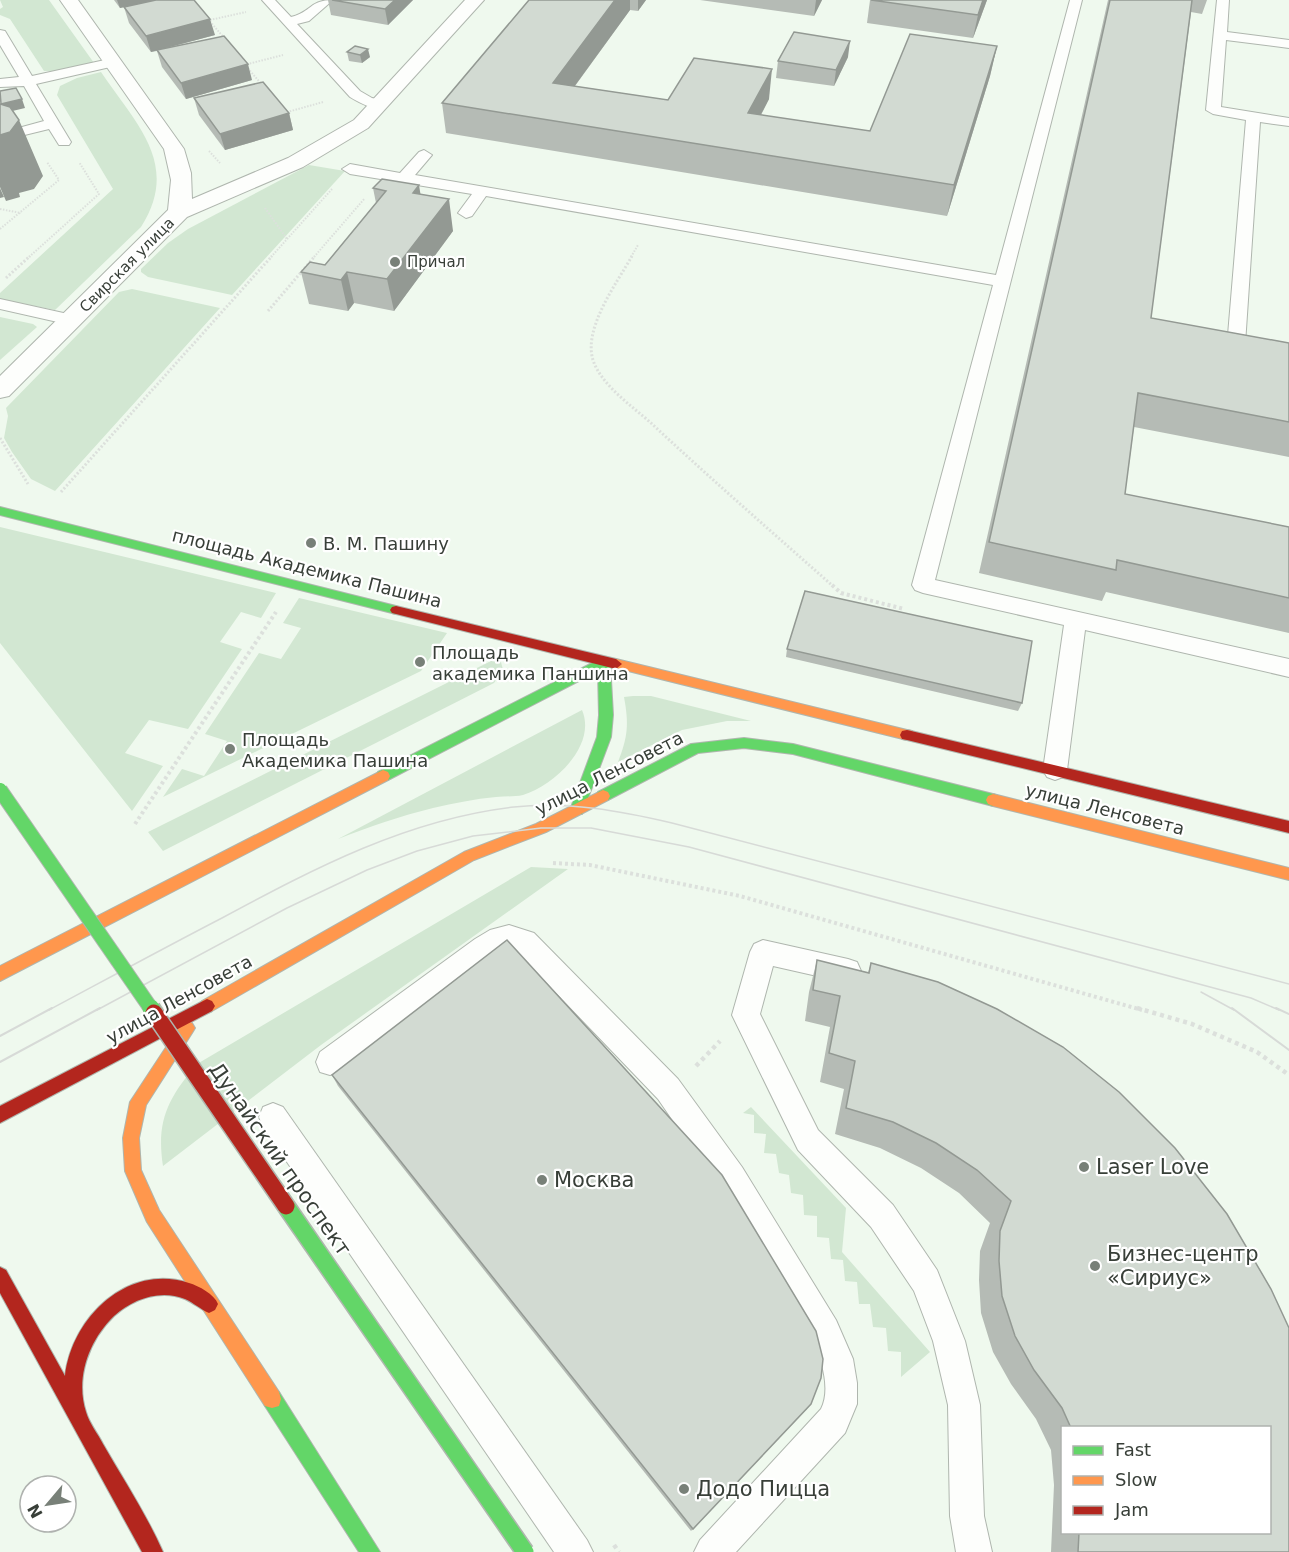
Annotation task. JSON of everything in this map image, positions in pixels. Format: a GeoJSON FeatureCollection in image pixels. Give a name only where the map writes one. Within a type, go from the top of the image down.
{"type":"FeatureCollection","features":[{"type":"Feature","properties":{"kind":"street","name":"Свирская улица"},"geometry":{"type":"LineString","coordinates":[[0,390],[179,212],[183,191],[182,170],[174,149],[69,0]]}},
{"type":"Feature","properties":{"kind":"street"},"geometry":{"type":"LineString","coordinates":[[179,212],[244,187],[341,138],[361,124],[476,0]]}},
{"type":"Feature","properties":{"kind":"street","name":"площадь Академика Пашина"},"geometry":{"type":"LineString","coordinates":[[0,511],[604,662]]}},
{"type":"Feature","properties":{"kind":"street"},"geometry":{"type":"LineString","coordinates":[[0,974],[604,662],[606,715],[604,737],[578,810]]}},
{"type":"Feature","properties":{"kind":"street","name":"улица Ленсовета"},"geometry":{"type":"LineString","coordinates":[[604,662],[1289,827]]}},
{"type":"Feature","properties":{"kind":"street","name":"улица Ленсовета"},"geometry":{"type":"LineString","coordinates":[[0,1115],[197,1011],[469,856],[542,828],[696,748],[721,742],[756,742],[793,749],[1289,874]]}},
{"type":"Feature","properties":{"kind":"street","name":"Дунайский проспект"},"geometry":{"type":"LineString","coordinates":[[0,790],[525,1552]]}},
{"type":"Feature","properties":{"kind":"street"},"geometry":{"type":"LineString","coordinates":[[197,1011],[138,1102],[131,1148],[133,1171],[153,1216],[370,1552]]}},
{"type":"Feature","properties":{"kind":"street"},"geometry":{"type":"LineString","coordinates":[[0,1276],[153,1552]]}},
{"type":"Feature","properties":{"kind":"street"},"geometry":{"type":"LineString","coordinates":[[76,1411],[72,1382],[79,1352],[95,1323],[118,1301],[145,1288],[172,1284],[196,1292],[215,1309]]}},
{"type":"Feature","properties":{"kind":"lane"},"geometry":{"type":"LineString","coordinates":[[289,22],[304,18],[327,0]]}},
{"type":"Feature","properties":{"kind":"lane"},"geometry":{"type":"LineString","coordinates":[[1076,0],[923,585],[1289,668]]}},
{"type":"Feature","properties":{"kind":"lane"},"geometry":{"type":"LineString","coordinates":[[1223,0],[1213,110],[1289,122]]}},
{"type":"Feature","properties":{"kind":"lane"},"geometry":{"type":"LineString","coordinates":[[271,3],[355,94],[367,101],[379,104]]}},
{"type":"Feature","properties":{"kind":"lane"},"geometry":{"type":"LineString","coordinates":[[0,34],[64,142]]}},
{"type":"Feature","properties":{"kind":"lane"},"geometry":{"type":"LineString","coordinates":[[1220,35],[1289,44]]}},
{"type":"Feature","properties":{"kind":"lane"},"geometry":{"type":"LineString","coordinates":[[0,83],[29,81],[114,62]]}},
{"type":"Feature","properties":{"kind":"lane"},"geometry":{"type":"LineString","coordinates":[[1235,359],[1253,117]]}},
{"type":"Feature","properties":{"kind":"lane"},"geometry":{"type":"LineString","coordinates":[[0,138],[52,124]]}},
{"type":"Feature","properties":{"kind":"lane"},"geometry":{"type":"LineString","coordinates":[[404,178],[424,154]]}},
{"type":"Feature","properties":{"kind":"lane"},"geometry":{"type":"LineString","coordinates":[[350,169],[654,219],[1002,281]]}},
{"type":"Feature","properties":{"kind":"lane"},"geometry":{"type":"LineString","coordinates":[[466,213],[482,191]]}},
{"type":"Feature","properties":{"kind":"lane"},"geometry":{"type":"LineString","coordinates":[[0,304],[71,320]]}},
{"type":"Feature","properties":{"kind":"lane"},"geometry":{"type":"LineString","coordinates":[[1214,355],[1257,363]]}},
{"type":"Feature","properties":{"kind":"lane"},"geometry":{"type":"LineString","coordinates":[[1055,770],[1076,620]]}},
{"type":"Feature","properties":{"kind":"lane"},"geometry":{"type":"LineString","coordinates":[[330,1062],[484,947],[507,936],[517,936],[525,941],[668,1089],[731,1178],[825,1331],[837,1359],[841,1383],[841,1404],[833,1421],[712,1552]]}},
{"type":"Feature","properties":{"kind":"lane"},"geometry":{"type":"LineString","coordinates":[[877,979],[764,952],[746,1015],[807,1140],[882,1216],[926,1281],[949,1341],[964,1405],[967,1516],[974,1552]]}},
{"type":"Feature","properties":{"kind":"lane"},"geometry":{"type":"LineString","coordinates":[[273,1117],[575,1552]]}},
{"type":"Feature","properties":{"kind":"path"},"geometry":{"type":"LineString","coordinates":[[203,22],[271,3]]}},
{"type":"Feature","properties":{"kind":"path"},"geometry":{"type":"LineString","coordinates":[[204,14],[227,42]]}},
{"type":"Feature","properties":{"kind":"path"},"geometry":{"type":"LineString","coordinates":[[240,66],[313,48]]}},
{"type":"Feature","properties":{"kind":"path"},"geometry":{"type":"LineString","coordinates":[[239,57],[266,89]]}},
{"type":"Feature","properties":{"kind":"path"},"geometry":{"type":"LineString","coordinates":[[278,105],[291,120]]}},
{"type":"Feature","properties":{"kind":"path"},"geometry":{"type":"LineString","coordinates":[[0,283],[99,194],[68,144],[64,142]]}},
{"type":"Feature","properties":{"kind":"path"},"geometry":{"type":"LineString","coordinates":[[0,229],[59,180],[47,161]]}},
{"type":"Feature","properties":{"kind":"path"},"geometry":{"type":"LineString","coordinates":[[54,499],[350,169]]}},
{"type":"Feature","properties":{"kind":"path"},"geometry":{"type":"LineString","coordinates":[[268,311],[385,175]]}},
{"type":"Feature","properties":{"kind":"path"},"geometry":{"type":"LineString","coordinates":[[244,187],[256,195],[288,239]]}},
{"type":"Feature","properties":{"kind":"path"},"geometry":{"type":"LineString","coordinates":[[0,209],[22,213]]}},
{"type":"Feature","properties":{"kind":"path"},"geometry":{"type":"LineString","coordinates":[[654,219],[607,300],[591,338],[593,360],[605,380],[700,469],[841,593],[918,613],[923,585]]}},
{"type":"Feature","properties":{"kind":"path"},"geometry":{"type":"LineString","coordinates":[[0,438],[19,472],[33,489]]}},
{"type":"Feature","properties":{"kind":"path"},"geometry":{"type":"LineString","coordinates":[[135,824],[281,605]]}},
{"type":"Feature","properties":{"kind":"path"},"geometry":{"type":"LineString","coordinates":[[668,1089],[686,1075],[746,1015]]}},
{"type":"Feature","properties":{"kind":"green space"},"geometry":{"type":"Polygon","coordinates":[[[0,0],[49,0],[94,63],[60,71],[44,71],[10,19],[0,15],[0,9],[3,7],[0,0]]]}},
{"type":"Feature","properties":{"kind":"green space"},"geometry":{"type":"Polygon","coordinates":[[[101,72],[140,127],[149,145],[155,164],[157,184],[152,204],[141,227],[55,310],[0,299],[0,293],[113,189],[57,95],[60,86],[77,78],[101,72]]]}},
{"type":"Feature","properties":{"kind":"green space"},"geometry":{"type":"Polygon","coordinates":[[[309,165],[345,171],[232,295],[148,277],[141,272],[141,269],[168,243],[188,229],[309,165]]]}},
{"type":"Feature","properties":{"kind":"green space"},"geometry":{"type":"Polygon","coordinates":[[[132,289],[220,308],[55,491],[31,479],[12,452],[4,438],[8,416],[6,408],[119,292],[132,289]]]}},
{"type":"Feature","properties":{"kind":"green space"},"geometry":{"type":"Polygon","coordinates":[[[0,317],[33,324],[37,327],[0,360],[0,317]]]}},
{"type":"Feature","properties":{"kind":"green space"},"geometry":{"type":"Polygon","coordinates":[[[0,527],[276,593],[261,618],[241,612],[220,642],[242,649],[188,729],[149,720],[125,753],[163,766],[132,811],[0,643],[0,527]]]}},
{"type":"Feature","properties":{"kind":"green space"},"geometry":{"type":"Polygon","coordinates":[[[299,598],[447,633],[421,671],[163,797],[182,769],[204,776],[227,741],[205,734],[259,653],[281,659],[301,628],[283,623],[299,598]]]}},
{"type":"Feature","properties":{"kind":"green space"},"geometry":{"type":"Polygon","coordinates":[[[497,658],[503,670],[494,683],[163,851],[148,832],[497,658]]]}},
{"type":"Feature","properties":{"kind":"green space"},"geometry":{"type":"Polygon","coordinates":[[[651,696],[751,721],[727,721],[682,730],[618,762],[627,730],[624,697],[651,696]]]}},
{"type":"Feature","properties":{"kind":"green space"},"geometry":{"type":"Polygon","coordinates":[[[582,710],[585,723],[584,737],[578,750],[560,773],[535,790],[520,796],[480,799],[433,808],[338,839],[582,710]]]}},
{"type":"Feature","properties":{"kind":"green space"},"geometry":{"type":"Polygon","coordinates":[[[531,867],[568,869],[321,1045],[163,1166],[161,1136],[167,1111],[178,1088],[197,1064],[531,867]]]}},
{"type":"Feature","properties":{"kind":"green space"},"geometry":{"type":"Polygon","coordinates":[[[751,1107],[846,1208],[842,1252],[930,1352],[901,1377],[901,1352],[888,1351],[886,1328],[873,1327],[870,1304],[859,1304],[857,1282],[845,1281],[843,1260],[831,1259],[829,1238],[817,1237],[817,1216],[804,1215],[803,1195],[791,1193],[789,1175],[779,1173],[776,1154],[764,1153],[766,1134],[754,1133],[754,1115],[743,1113],[751,1107]]]}},
{"type":"Feature","properties":{"kind":"building"},"geometry":{"type":"Polygon","coordinates":[[[156,0],[194,0],[210,19],[146,36],[124,7],[156,0]]]}},
{"type":"Feature","properties":{"kind":"building"},"geometry":{"type":"Polygon","coordinates":[[[332,0],[395,0],[385,9],[332,0]]]}},
{"type":"Feature","properties":{"kind":"building"},"geometry":{"type":"Polygon","coordinates":[[[529,0],[615,0],[553,83],[668,100],[694,58],[772,69],[748,113],[870,131],[910,34],[997,46],[954,185],[442,103],[529,0]]]}},
{"type":"Feature","properties":{"kind":"building"},"geometry":{"type":"Polygon","coordinates":[[[871,0],[983,0],[978,15],[871,0]]]}},
{"type":"Feature","properties":{"kind":"building"},"geometry":{"type":"Polygon","coordinates":[[[1110,0],[1192,0],[1151,318],[1289,343],[1289,422],[1138,393],[1125,494],[1289,527],[1289,598],[1117,560],[1116,570],[989,542],[1110,0]]]}},
{"type":"Feature","properties":{"kind":"building"},"geometry":{"type":"Polygon","coordinates":[[[794,32],[850,41],[836,70],[778,61],[794,32]]]}},
{"type":"Feature","properties":{"kind":"building"},"geometry":{"type":"Polygon","coordinates":[[[224,36],[248,64],[181,83],[157,50],[224,36]]]}},
{"type":"Feature","properties":{"kind":"building"},"geometry":{"type":"Polygon","coordinates":[[[355,46],[368,49],[360,55],[347,52],[355,46]]]}},
{"type":"Feature","properties":{"kind":"building"},"geometry":{"type":"Polygon","coordinates":[[[263,82],[289,113],[220,134],[194,98],[263,82]]]}},
{"type":"Feature","properties":{"kind":"building"},"geometry":{"type":"Polygon","coordinates":[[[16,88],[22,99],[1,104],[0,91],[16,88]]]}},
{"type":"Feature","properties":{"kind":"building"},"geometry":{"type":"Polygon","coordinates":[[[0,104],[10,107],[19,120],[10,132],[0,135],[0,104]]]}},
{"type":"Feature","properties":{"kind":"building"},"geometry":{"type":"Polygon","coordinates":[[[382,179],[419,185],[413,193],[449,199],[387,279],[347,272],[341,280],[301,272],[310,262],[325,265],[386,191],[373,188],[382,179]]]}},
{"type":"Feature","properties":{"kind":"building"},"geometry":{"type":"Polygon","coordinates":[[[805,591],[1032,641],[1022,703],[787,649],[805,591]]]}},
{"type":"Feature","properties":{"kind":"building"},"geometry":{"type":"Polygon","coordinates":[[[507,940],[722,1175],[816,1331],[823,1359],[821,1378],[811,1404],[693,1529],[332,1075],[507,940]]]}},
{"type":"Feature","properties":{"kind":"building","name":"Бизнес-центр «Сириус»"},"geometry":{"type":"Polygon","coordinates":[[[817,960],[869,973],[871,963],[938,982],[997,1009],[1063,1047],[1119,1092],[1175,1148],[1227,1214],[1271,1289],[1289,1328],[1289,1552],[1078,1552],[1079,1534],[1271,1534],[1271,1426],[1070,1426],[1062,1408],[1034,1370],[1015,1336],[1002,1296],[999,1261],[1000,1231],[1011,1201],[977,1170],[936,1143],[893,1122],[846,1108],[855,1061],[829,1053],[840,996],[813,990],[817,960]]]}},
{"type":"Feature","properties":{"kind":"tram line"},"geometry":{"type":"LineString","coordinates":[[49,1010],[292,881],[363,848],[437,822],[475,813],[534,805],[594,808],[672,823],[1289,984]]}},
{"type":"Feature","properties":{"kind":"tram line"},"geometry":{"type":"LineString","coordinates":[[97,1010],[287,908],[367,870],[417,851],[473,836],[541,828],[591,828],[689,847],[1251,998],[1279,1010]]}},
{"type":"Feature","properties":{"kind":"tram line"},"geometry":{"type":"LineString","coordinates":[[1201,992],[1234,1010]]}},
{"type":"Feature","properties":{"kind":"tram line"},"geometry":{"type":"LineString","coordinates":[[0,1036],[52,1008]]}},
{"type":"Feature","properties":{"kind":"tram line"},"geometry":{"type":"LineString","coordinates":[[0,1062],[100,1008]]}},
{"type":"Feature","properties":{"kind":"tram line"},"geometry":{"type":"LineString","coordinates":[[1232,1008],[1289,1050]]}},
{"type":"Feature","properties":{"kind":"tram line"},"geometry":{"type":"LineString","coordinates":[[1276,1008],[1289,1014]]}},
{"type":"Feature","properties":{"kind":"traffic: fast"},"geometry":{"type":"LineString","coordinates":[[0,511],[396,610]]}},
{"type":"Feature","properties":{"kind":"traffic: fast"},"geometry":{"type":"LineString","coordinates":[[577,810],[604,737],[606,715],[604,662]]}},
{"type":"Feature","properties":{"kind":"traffic: fast"},"geometry":{"type":"LineString","coordinates":[[383,776],[604,662]]}},
{"type":"Feature","properties":{"kind":"traffic: fast"},"geometry":{"type":"LineString","coordinates":[[603,796],[696,748],[744,743],[793,749],[993,800]]}},
{"type":"Feature","properties":{"kind":"traffic: fast"},"geometry":{"type":"LineString","coordinates":[[0,790],[154,1013]]}},
{"type":"Feature","properties":{"kind":"traffic: fast"},"geometry":{"type":"LineString","coordinates":[[286,1206],[525,1552]]}},
{"type":"Feature","properties":{"kind":"traffic: fast"},"geometry":{"type":"LineString","coordinates":[[272,1399],[370,1552]]}},
{"type":"Feature","properties":{"kind":"traffic: slow"},"geometry":{"type":"LineString","coordinates":[[616,664],[907,735]]}},
{"type":"Feature","properties":{"kind":"traffic: slow"},"geometry":{"type":"LineString","coordinates":[[0,974],[383,776]]}},
{"type":"Feature","properties":{"kind":"traffic: slow"},"geometry":{"type":"LineString","coordinates":[[207,1006],[469,856],[541,828],[603,796]]}},
{"type":"Feature","properties":{"kind":"traffic: slow"},"geometry":{"type":"LineString","coordinates":[[993,800],[1289,874]]}},
{"type":"Feature","properties":{"kind":"traffic: slow"},"geometry":{"type":"LineString","coordinates":[[187,1028],[138,1102],[131,1138],[133,1171],[153,1216],[272,1399]]}},
{"type":"Feature","properties":{"kind":"traffic: jam"},"geometry":{"type":"LineString","coordinates":[[396,610],[616,664]]}},
{"type":"Feature","properties":{"kind":"traffic: jam"},"geometry":{"type":"LineString","coordinates":[[907,735],[1289,827]]}},
{"type":"Feature","properties":{"kind":"traffic: jam"},"geometry":{"type":"LineString","coordinates":[[0,1115],[207,1006]]}},
{"type":"Feature","properties":{"kind":"traffic: jam"},"geometry":{"type":"LineString","coordinates":[[154,1013],[286,1206]]}},
{"type":"Feature","properties":{"kind":"traffic: jam"},"geometry":{"type":"LineString","coordinates":[[0,1276],[153,1552]]}},
{"type":"Feature","properties":{"kind":"traffic: jam"},"geometry":{"type":"LineString","coordinates":[[76,1408],[74,1380],[79,1353],[100,1317],[116,1303],[133,1292],[151,1287],[171,1286],[190,1292],[209,1304]]}},
{"type":"Feature","properties":{"kind":"place","name":"Причал"},"geometry":{"type":"Point","coordinates":[395,262]}},
{"type":"Feature","properties":{"kind":"place","name":"В. М. Пашину"},"geometry":{"type":"Point","coordinates":[311,543]}},
{"type":"Feature","properties":{"kind":"place","name":"Площадь академика Паншина"},"geometry":{"type":"Point","coordinates":[420,662]}},
{"type":"Feature","properties":{"kind":"place","name":"Площадь Академика Пашина"},"geometry":{"type":"Point","coordinates":[230,749]}},
{"type":"Feature","properties":{"kind":"place","name":"Laser Love"},"geometry":{"type":"Point","coordinates":[1084,1167]}},
{"type":"Feature","properties":{"kind":"place","name":"Москва"},"geometry":{"type":"Point","coordinates":[542,1180]}},
{"type":"Feature","properties":{"kind":"place","name":"Бизнес-центр «Сириус»"},"geometry":{"type":"Point","coordinates":[1095,1266]}},
{"type":"Feature","properties":{"kind":"place","name":"Додо Пицца"},"geometry":{"type":"Point","coordinates":[684,1489]}}]}
